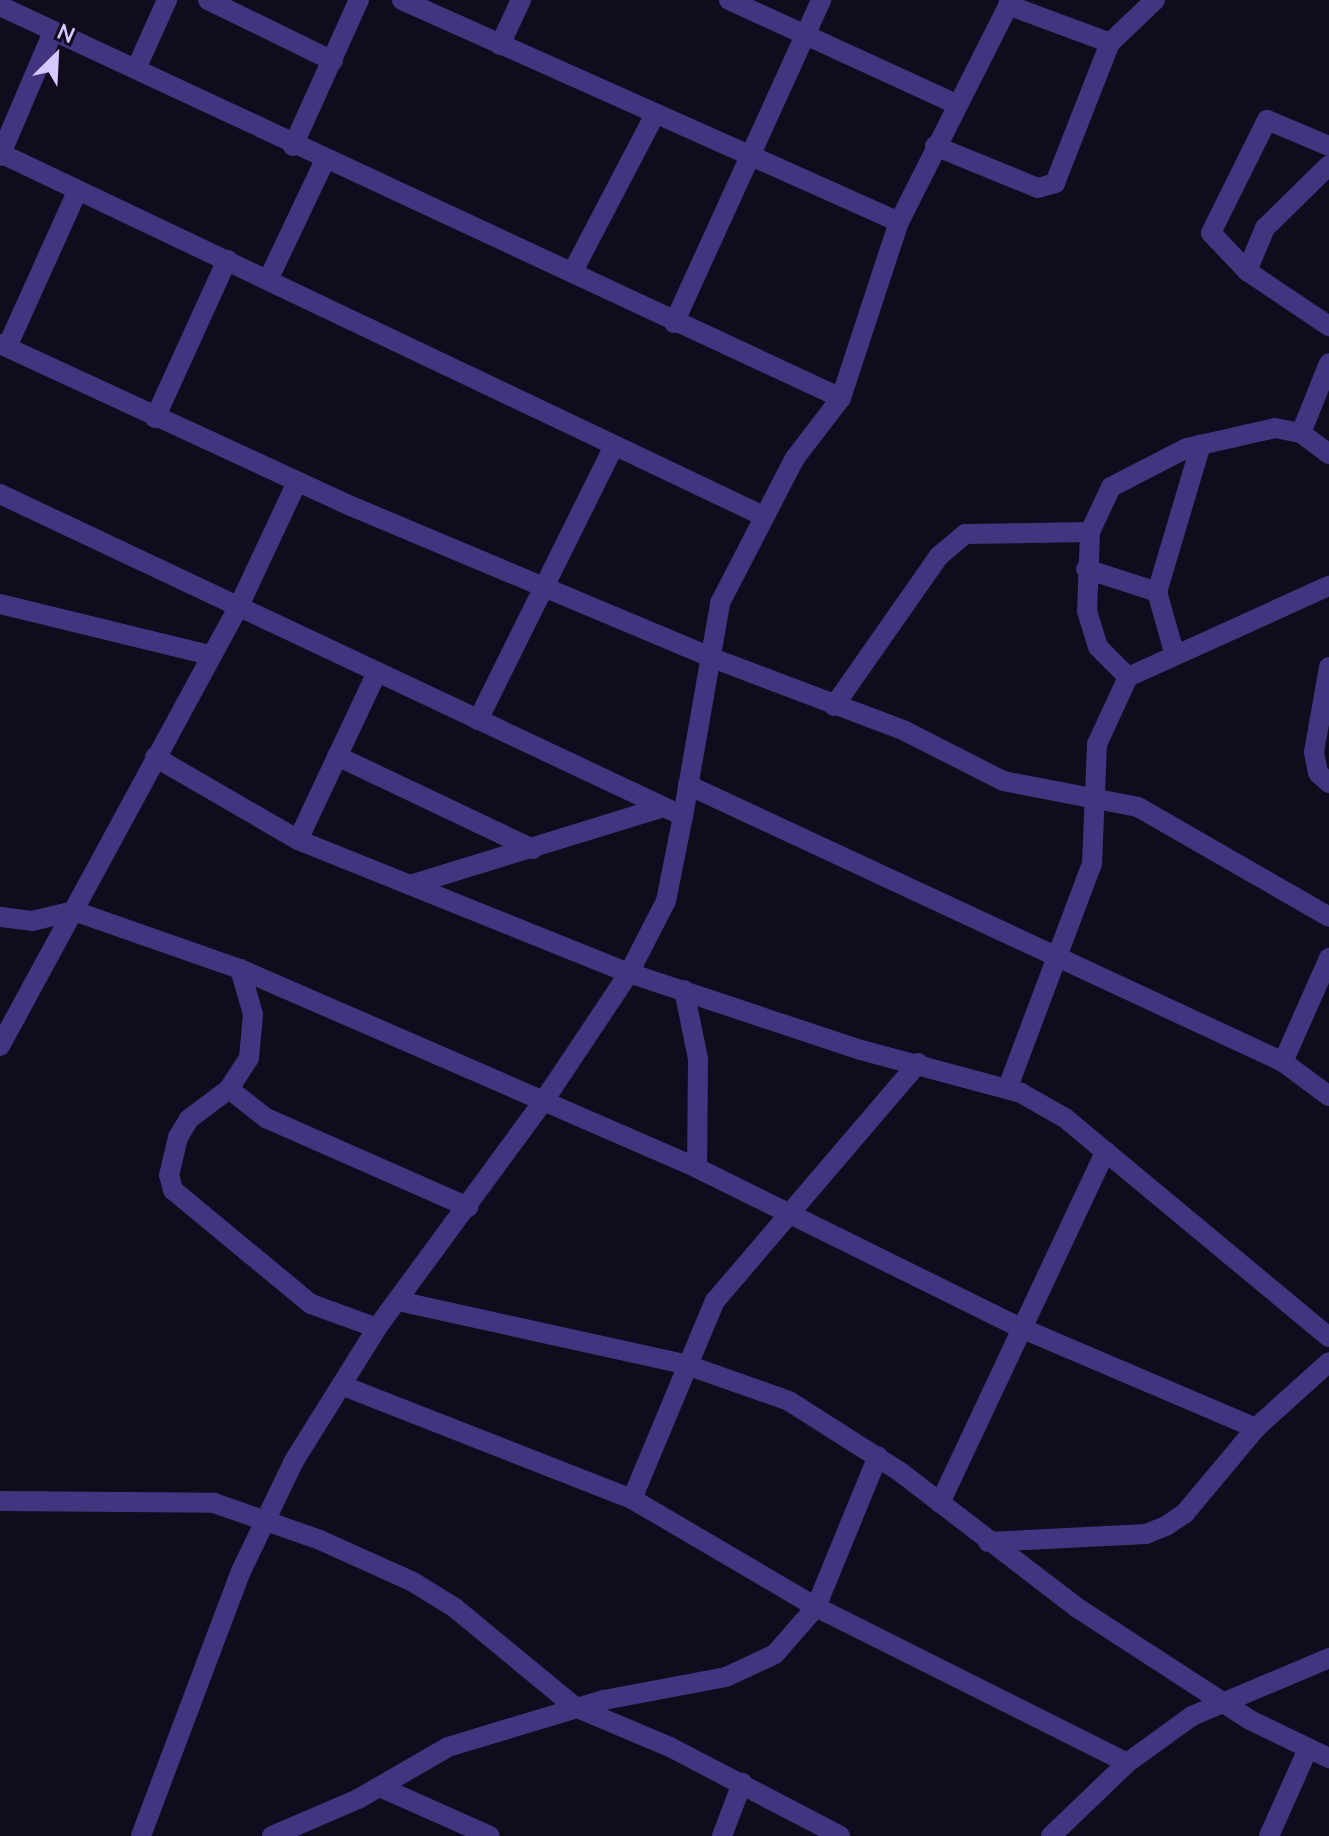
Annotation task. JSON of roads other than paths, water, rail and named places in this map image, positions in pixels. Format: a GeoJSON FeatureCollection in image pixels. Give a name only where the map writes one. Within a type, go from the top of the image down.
{"type":"FeatureCollection","features":[{"type":"Feature","properties":{"kind":"street"},"geometry":{"type":"LineString","coordinates":[[136,69],[167,0]]}},
{"type":"Feature","properties":{"kind":"street"},"geometry":{"type":"LineString","coordinates":[[208,0],[333,61]]}},
{"type":"Feature","properties":{"kind":"street"},"geometry":{"type":"LineString","coordinates":[[293,146],[359,0]]}},
{"type":"Feature","properties":{"kind":"street"},"geometry":{"type":"LineString","coordinates":[[402,0],[899,222]]}},
{"type":"Feature","properties":{"kind":"street"},"geometry":{"type":"LineString","coordinates":[[500,45],[521,0]]}},
{"type":"Feature","properties":{"kind":"street"},"geometry":{"type":"LineString","coordinates":[[729,0],[956,104]]}},
{"type":"Feature","properties":{"kind":"street"},"geometry":{"type":"LineString","coordinates":[[674,323],[821,0]]}},
{"type":"Feature","properties":{"kind":"street"},"geometry":{"type":"LineString","coordinates":[[935,146],[1038,188],[1055,183],[1110,43],[1155,0]]}},
{"type":"Feature","properties":{"kind":"street"},"geometry":{"type":"LineString","coordinates":[[141,1836],[264,1518],[377,1328],[545,1099],[629,973],[666,901],[683,816],[707,656],[720,603],[795,458],[841,398],[899,222],[956,104],[1010,3],[1110,43]]}},
{"type":"Feature","properties":{"kind":"street"},"geometry":{"type":"LineString","coordinates":[[5,5],[53,32],[293,146],[841,398]]}},
{"type":"Feature","properties":{"kind":"street"},"geometry":{"type":"LineString","coordinates":[[53,32],[0,154],[763,516]]}},
{"type":"Feature","properties":{"kind":"street"},"geometry":{"type":"LineString","coordinates":[[572,273],[655,114]]}},
{"type":"Feature","properties":{"kind":"street"},"geometry":{"type":"LineString","coordinates":[[1329,146],[1274,119],[1259,127],[1212,223],[1215,241],[1247,271],[1329,326]]}},
{"type":"Feature","properties":{"kind":"street"},"geometry":{"type":"LineString","coordinates":[[268,280],[325,160]]}},
{"type":"Feature","properties":{"kind":"street"},"geometry":{"type":"LineString","coordinates":[[1247,271],[1265,228],[1329,165]]}},
{"type":"Feature","properties":{"kind":"street"},"geometry":{"type":"LineString","coordinates":[[78,190],[4,346],[155,418],[542,589],[834,706],[905,731],[1022,788],[1094,796],[1155,816],[1329,917]]}},
{"type":"Feature","properties":{"kind":"street"},"geometry":{"type":"LineString","coordinates":[[155,418],[227,260]]}},
{"type":"Feature","properties":{"kind":"street"},"geometry":{"type":"LineString","coordinates":[[1301,433],[1329,363]]}},
{"type":"Feature","properties":{"kind":"street"},"geometry":{"type":"LineString","coordinates":[[1128,677],[1091,632],[1086,569],[1090,532],[1100,502],[1120,480],[1201,444],[1275,428],[1301,433],[1329,454]]}},
{"type":"Feature","properties":{"kind":"street"},"geometry":{"type":"LineString","coordinates":[[1174,652],[1157,592],[1201,444]]}},
{"type":"Feature","properties":{"kind":"street"},"geometry":{"type":"LineString","coordinates":[[478,720],[614,446]]}},
{"type":"Feature","properties":{"kind":"street"},"geometry":{"type":"LineString","coordinates":[[0,1046],[238,608],[297,482]]}},
{"type":"Feature","properties":{"kind":"street"},"geometry":{"type":"LineString","coordinates":[[0,494],[683,816]]}},
{"type":"Feature","properties":{"kind":"street"},"geometry":{"type":"LineString","coordinates":[[834,706],[939,556],[965,534],[1090,532]]}},
{"type":"Feature","properties":{"kind":"street"},"geometry":{"type":"LineString","coordinates":[[1086,569],[1157,592]]}},
{"type":"Feature","properties":{"kind":"street"},"geometry":{"type":"LineString","coordinates":[[1008,1087],[1092,864],[1097,744],[1128,677],[1174,652],[1260,623],[1329,586]]}},
{"type":"Feature","properties":{"kind":"street"},"geometry":{"type":"LineString","coordinates":[[0,604],[210,655]]}},
{"type":"Feature","properties":{"kind":"street"},"geometry":{"type":"LineString","coordinates":[[1329,667],[1314,752],[1318,773],[1329,783]]}},
{"type":"Feature","properties":{"kind":"street"},"geometry":{"type":"LineString","coordinates":[[298,840],[377,672]]}},
{"type":"Feature","properties":{"kind":"street"},"geometry":{"type":"LineString","coordinates":[[337,756],[533,849]]}},
{"type":"Feature","properties":{"kind":"street"},"geometry":{"type":"LineString","coordinates":[[155,757],[298,840],[629,973],[918,1063],[1008,1087],[1065,1118],[1329,1337]]}},
{"type":"Feature","properties":{"kind":"street"},"geometry":{"type":"LineString","coordinates":[[688,785],[1283,1062],[1329,1096]]}},
{"type":"Feature","properties":{"kind":"street"},"geometry":{"type":"LineString","coordinates":[[410,885],[663,807]]}},
{"type":"Feature","properties":{"kind":"street"},"geometry":{"type":"LineString","coordinates":[[0,917],[32,921],[74,911],[240,969],[545,1099],[697,1168],[1021,1328],[1256,1428]]}},
{"type":"Feature","properties":{"kind":"street"},"geometry":{"type":"LineString","coordinates":[[1283,1062],[1329,958]]}},
{"type":"Feature","properties":{"kind":"street"},"geometry":{"type":"LineString","coordinates":[[240,969],[254,1034],[249,1058],[229,1089],[189,1119],[178,1137],[169,1175],[173,1190],[311,1304],[377,1328]]}},
{"type":"Feature","properties":{"kind":"street"},"geometry":{"type":"LineString","coordinates":[[684,990],[698,1059],[697,1168]]}},
{"type":"Feature","properties":{"kind":"street"},"geometry":{"type":"LineString","coordinates":[[632,1499],[684,1364],[715,1301],[794,1215],[918,1063]]}},
{"type":"Feature","properties":{"kind":"street"},"geometry":{"type":"LineString","coordinates":[[229,1089],[266,1118],[468,1207]]}},
{"type":"Feature","properties":{"kind":"street"},"geometry":{"type":"LineString","coordinates":[[940,1503],[1106,1151]]}},
{"type":"Feature","properties":{"kind":"street"},"geometry":{"type":"LineString","coordinates":[[398,1301],[684,1364],[789,1401],[878,1456],[988,1542],[1221,1701],[1329,1758]]}},
{"type":"Feature","properties":{"kind":"street"},"geometry":{"type":"LineString","coordinates":[[988,1542],[1146,1534],[1166,1526],[1185,1513],[1256,1428],[1329,1362]]}},
{"type":"Feature","properties":{"kind":"street"},"geometry":{"type":"LineString","coordinates":[[341,1385],[632,1499],[816,1607],[1127,1763]]}},
{"type":"Feature","properties":{"kind":"street"},"geometry":{"type":"LineString","coordinates":[[272,1836],[380,1787],[448,1747],[575,1707],[754,1667],[796,1636],[816,1607],[878,1456]]}},
{"type":"Feature","properties":{"kind":"street"},"geometry":{"type":"LineString","coordinates":[[0,1501],[214,1503],[264,1518],[413,1582],[575,1707],[742,1783],[840,1836]]}},
{"type":"Feature","properties":{"kind":"street"},"geometry":{"type":"LineString","coordinates":[[1051,1836],[1127,1763],[1221,1701],[1329,1658]]}},
{"type":"Feature","properties":{"kind":"street"},"geometry":{"type":"LineString","coordinates":[[1269,1836],[1308,1749]]}},
{"type":"Feature","properties":{"kind":"street"},"geometry":{"type":"LineString","coordinates":[[722,1836],[742,1783]]}},
{"type":"Feature","properties":{"kind":"street"},"geometry":{"type":"LineString","coordinates":[[380,1787],[490,1836]]}}]}
